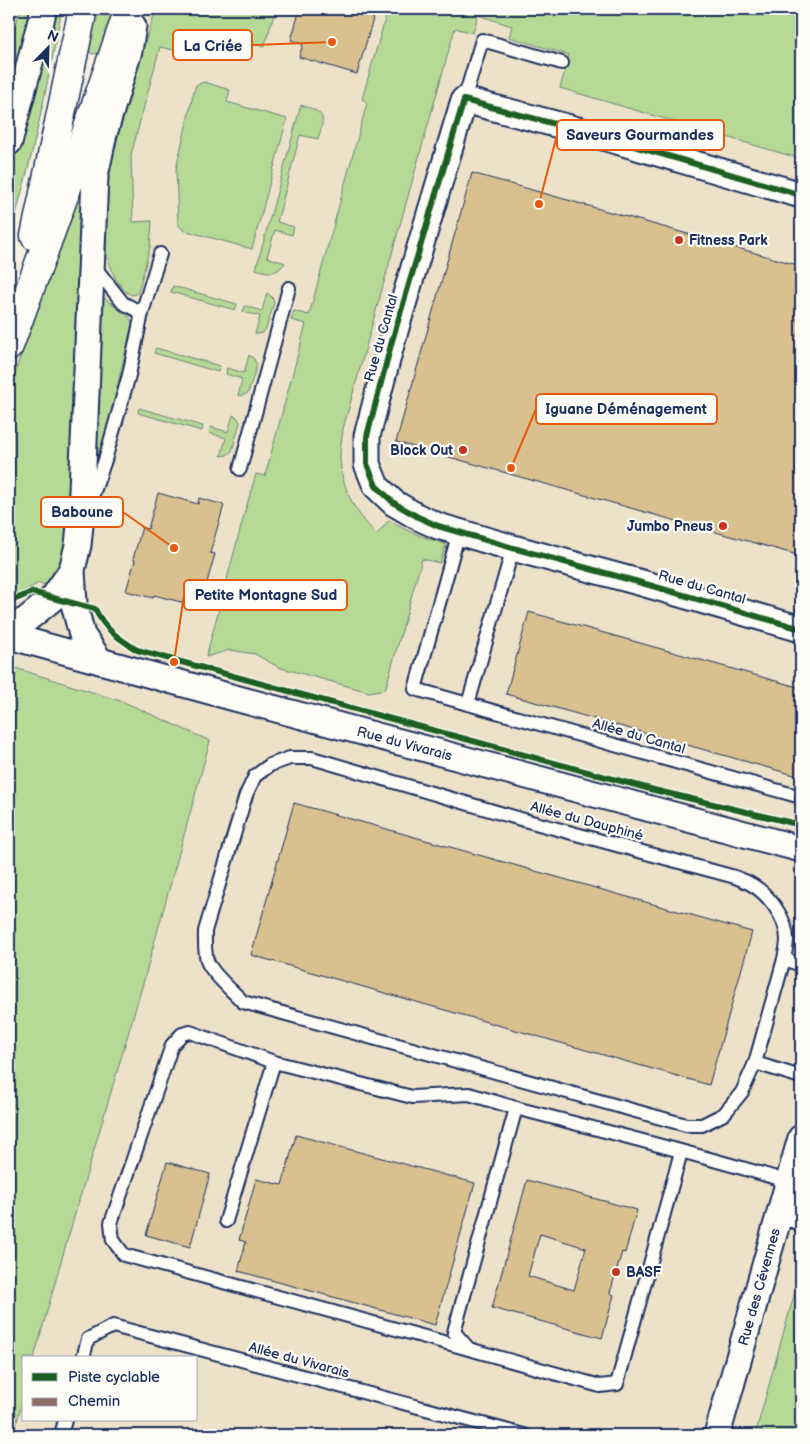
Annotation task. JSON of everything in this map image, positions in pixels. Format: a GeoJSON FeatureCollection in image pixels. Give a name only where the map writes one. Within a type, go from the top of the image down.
{"type":"FeatureCollection","features":[{"type":"Feature","properties":{"kind":"main road"},"geometry":{"type":"LineString","coordinates":[[18,318],[83,9]]}},
{"type":"Feature","properties":{"kind":"main road"},"geometry":{"type":"LineString","coordinates":[[9,346],[72,174],[129,9]]}},
{"type":"Feature","properties":{"kind":"street"},"geometry":{"type":"LineString","coordinates":[[9,142],[44,9]]}},
{"type":"Feature","properties":{"kind":"street"},"geometry":{"type":"LineString","coordinates":[[100,660],[82,635],[74,604],[72,570],[78,545],[81,515],[95,176],[104,134],[128,52],[136,9]]}},
{"type":"Feature","properties":{"kind":"street"},"geometry":{"type":"LineString","coordinates":[[464,100],[593,134],[801,195]]}},
{"type":"Feature","properties":{"kind":"street","name":"Rue du Cantal"},"geometry":{"type":"LineString","coordinates":[[464,100],[392,342],[367,436],[368,464],[376,486],[394,503],[438,526],[801,629]]}},
{"type":"Feature","properties":{"kind":"street"},"geometry":{"type":"LineString","coordinates":[[9,628],[26,620],[53,598],[72,570]]}},
{"type":"Feature","properties":{"kind":"street","name":"Rue du Vivarais"},"geometry":{"type":"LineString","coordinates":[[9,636],[241,700],[801,849]]}},
{"type":"Feature","properties":{"kind":"street","name":"Rue des Cévennes"},"geometry":{"type":"LineString","coordinates":[[717,1435],[791,1214],[789,1182],[801,1138]]}},
{"type":"Feature","properties":{"kind":"lane"},"geometry":{"type":"LineString","coordinates":[[464,100],[482,40],[562,63]]}},
{"type":"Feature","properties":{"kind":"lane"},"geometry":{"type":"LineString","coordinates":[[81,515],[91,500],[105,460],[129,375],[142,313],[160,254]]}},
{"type":"Feature","properties":{"kind":"lane"},"geometry":{"type":"LineString","coordinates":[[92,264],[123,304],[142,313]]}},
{"type":"Feature","properties":{"kind":"lane"},"geometry":{"type":"LineString","coordinates":[[240,469],[289,288]]}},
{"type":"Feature","properties":{"kind":"lane","name":"Allée du Cantal"},"geometry":{"type":"LineString","coordinates":[[459,532],[415,689],[801,797]]}},
{"type":"Feature","properties":{"kind":"lane"},"geometry":{"type":"LineString","coordinates":[[468,704],[513,548]]}},
{"type":"Feature","properties":{"kind":"lane","name":"Allée du Dauphiné"},"geometry":{"type":"LineString","coordinates":[[290,758],[312,758],[524,820],[735,877],[751,884],[764,894],[776,908],[785,925],[787,940],[784,959],[755,1062],[742,1092],[724,1114],[702,1125],[686,1124],[244,1002],[218,977],[208,963],[205,948],[205,931],[246,795],[255,776],[270,765],[290,758]]}},
{"type":"Feature","properties":{"kind":"lane"},"geometry":{"type":"LineString","coordinates":[[784,959],[801,965]]}},
{"type":"Feature","properties":{"kind":"lane"},"geometry":{"type":"LineString","coordinates":[[681,1152],[617,1384],[600,1386],[124,1255],[113,1240],[111,1223],[172,1045],[182,1034],[190,1032],[274,1062],[412,1097],[469,1094],[516,1108],[681,1152],[789,1182]]}},
{"type":"Feature","properties":{"kind":"lane"},"geometry":{"type":"LineString","coordinates":[[226,1221],[274,1062]]}},
{"type":"Feature","properties":{"kind":"lane"},"geometry":{"type":"LineString","coordinates":[[755,1062],[801,1077]]}},
{"type":"Feature","properties":{"kind":"lane"},"geometry":{"type":"LineString","coordinates":[[468,1349],[454,1332],[516,1108]]}},
{"type":"Feature","properties":{"kind":"lane","name":"Allée du Vivarais"},"geometry":{"type":"LineString","coordinates":[[84,1356],[88,1339],[114,1326],[524,1435]]}},
{"type":"Feature","properties":{"kind":"lane"},"geometry":{"type":"LineString","coordinates":[[61,1435],[64,1422]]}},
{"type":"Feature","properties":{"kind":"shaded area"},"geometry":{"type":"Polygon","coordinates":[[[137,9],[801,9],[801,1435],[9,1435],[9,361],[70,171],[137,9]]]}},
{"type":"Feature","properties":{"kind":"green space"},"geometry":{"type":"Polygon","coordinates":[[[21,9],[62,9],[32,153],[9,237],[9,43],[21,9]]]}},
{"type":"Feature","properties":{"kind":"green space"},"geometry":{"type":"Polygon","coordinates":[[[96,9],[118,9],[102,53],[92,54],[86,48],[96,9]]]}},
{"type":"Feature","properties":{"kind":"green space"},"geometry":{"type":"Polygon","coordinates":[[[156,9],[276,9],[264,47],[231,38],[229,43],[184,31],[178,51],[160,47],[131,155],[133,222],[152,221],[150,247],[139,289],[137,294],[131,295],[125,291],[115,278],[106,253],[108,179],[114,140],[156,9]]]}},
{"type":"Feature","properties":{"kind":"green space"},"geometry":{"type":"Polygon","coordinates":[[[388,9],[791,9],[801,14],[801,159],[560,88],[569,55],[509,37],[512,26],[478,15],[473,33],[455,28],[343,429],[341,443],[341,468],[346,489],[362,518],[377,534],[389,520],[416,534],[446,544],[440,563],[422,559],[386,687],[385,689],[369,692],[278,667],[255,654],[230,650],[206,657],[256,474],[265,476],[306,324],[291,320],[294,311],[309,315],[367,103],[362,99],[388,9]]]}},
{"type":"Feature","properties":{"kind":"green space"},"geometry":{"type":"Polygon","coordinates":[[[204,82],[230,90],[227,102],[287,119],[252,249],[183,230],[178,224],[176,169],[194,91],[196,85],[204,82]]]}},
{"type":"Feature","properties":{"kind":"green space"},"geometry":{"type":"Polygon","coordinates":[[[301,105],[319,113],[322,116],[322,125],[318,139],[300,135],[277,222],[294,227],[292,235],[275,230],[267,257],[285,263],[278,270],[272,272],[256,269],[301,105]]]}},
{"type":"Feature","properties":{"kind":"green space"},"geometry":{"type":"Polygon","coordinates":[[[82,171],[90,173],[69,527],[60,572],[50,587],[39,583],[9,598],[9,391],[82,171]]]}},
{"type":"Feature","properties":{"kind":"green space"},"geometry":{"type":"Polygon","coordinates":[[[173,286],[237,304],[235,310],[171,292],[173,286]]]}},
{"type":"Feature","properties":{"kind":"green space"},"geometry":{"type":"Polygon","coordinates":[[[267,293],[272,297],[274,303],[266,329],[262,333],[255,334],[260,316],[243,312],[245,306],[262,311],[267,293]]]}},
{"type":"Feature","properties":{"kind":"green space"},"geometry":{"type":"Polygon","coordinates":[[[103,297],[129,317],[132,324],[112,409],[93,475],[101,298],[103,297]]]}},
{"type":"Feature","properties":{"kind":"green space"},"geometry":{"type":"Polygon","coordinates":[[[156,348],[220,366],[218,372],[154,353],[156,348]]]}},
{"type":"Feature","properties":{"kind":"green space"},"geometry":{"type":"Polygon","coordinates":[[[249,355],[257,365],[248,393],[238,396],[242,379],[226,374],[227,368],[244,373],[249,355]]]}},
{"type":"Feature","properties":{"kind":"green space"},"geometry":{"type":"Polygon","coordinates":[[[139,408],[203,426],[202,431],[138,413],[139,408]]]}},
{"type":"Feature","properties":{"kind":"green space"},"geometry":{"type":"Polygon","coordinates":[[[233,415],[238,418],[240,423],[232,451],[227,455],[221,456],[226,438],[209,433],[211,427],[228,432],[233,415]]]}},
{"type":"Feature","properties":{"kind":"green space"},"geometry":{"type":"Polygon","coordinates":[[[9,666],[124,702],[210,741],[144,980],[35,1356],[22,1356],[22,1403],[13,1435],[9,1435],[9,666]]]}},
{"type":"Feature","properties":{"kind":"green space"},"geometry":{"type":"Polygon","coordinates":[[[801,1270],[801,1435],[755,1435],[801,1270]]]}},
{"type":"Feature","properties":{"kind":"building"},"geometry":{"type":"Polygon","coordinates":[[[300,9],[376,9],[357,74],[299,57],[303,44],[291,40],[300,9]]]}},
{"type":"Feature","properties":{"kind":"building"},"geometry":{"type":"Polygon","coordinates":[[[472,173],[801,266],[801,556],[396,442],[472,173]]]}},
{"type":"Feature","properties":{"kind":"building"},"geometry":{"type":"Polygon","coordinates":[[[158,493],[198,504],[199,498],[224,505],[210,553],[215,554],[200,607],[154,595],[153,598],[126,591],[142,527],[148,529],[158,493]]]}},
{"type":"Feature","properties":{"kind":"building"},"geometry":{"type":"Polygon","coordinates":[[[529,612],[801,688],[801,777],[506,694],[529,612]]]}},
{"type":"Feature","properties":{"kind":"building"},"geometry":{"type":"Polygon","coordinates":[[[294,803],[752,932],[709,1085],[251,955],[294,803]]]}},
{"type":"Feature","properties":{"kind":"building"},"geometry":{"type":"Polygon","coordinates":[[[296,1135],[475,1183],[435,1325],[238,1271],[246,1242],[239,1240],[256,1179],[282,1185],[296,1135]]]}},
{"type":"Feature","properties":{"kind":"building"},"geometry":{"type":"Polygon","coordinates":[[[167,1162],[210,1174],[190,1247],[146,1235],[167,1162]]]}},
{"type":"Feature","properties":{"kind":"building"},"geometry":{"type":"Polygon","coordinates":[[[527,1180],[637,1210],[625,1253],[622,1252],[610,1293],[614,1295],[602,1338],[492,1308],[527,1180]],[[540,1234],[528,1276],[574,1290],[586,1248],[540,1234]]]}},
{"type":"Feature","properties":{"kind":"marked path"},"geometry":{"type":"LineString","coordinates":[[796,796],[801,816]]}},
{"type":"Feature","properties":{"kind":"cycle path"},"geometry":{"type":"LineString","coordinates":[[801,195],[593,134],[464,100],[392,341],[367,436],[367,464],[376,486],[394,503],[438,526],[801,629]]}},
{"type":"Feature","properties":{"kind":"cycle path"},"geometry":{"type":"LineString","coordinates":[[9,602],[32,592],[95,609],[103,623],[113,633],[137,650],[654,790],[801,825]]}},
{"type":"Feature","properties":{"kind":"place","name":"La Criée"},"geometry":{"type":"Point","coordinates":[332,42]}},
{"type":"Feature","properties":{"kind":"place","name":"Saveurs Gourmandes"},"geometry":{"type":"Point","coordinates":[539,204]}},
{"type":"Feature","properties":{"kind":"place","name":"Fitness Park"},"geometry":{"type":"Point","coordinates":[679,240]}},
{"type":"Feature","properties":{"kind":"place","name":"Block Out"},"geometry":{"type":"Point","coordinates":[463,450]}},
{"type":"Feature","properties":{"kind":"place","name":"Iguane Déménagement"},"geometry":{"type":"Point","coordinates":[511,468]}},
{"type":"Feature","properties":{"kind":"place","name":"Jumbo Pneus"},"geometry":{"type":"Point","coordinates":[723,526]}},
{"type":"Feature","properties":{"kind":"place","name":"Baboune"},"geometry":{"type":"Point","coordinates":[174,548]}},
{"type":"Feature","properties":{"kind":"place","name":"Petite Montagne Sud"},"geometry":{"type":"Point","coordinates":[174,662]}},
{"type":"Feature","properties":{"kind":"place","name":"BASF"},"geometry":{"type":"Point","coordinates":[616,1272]}}]}
